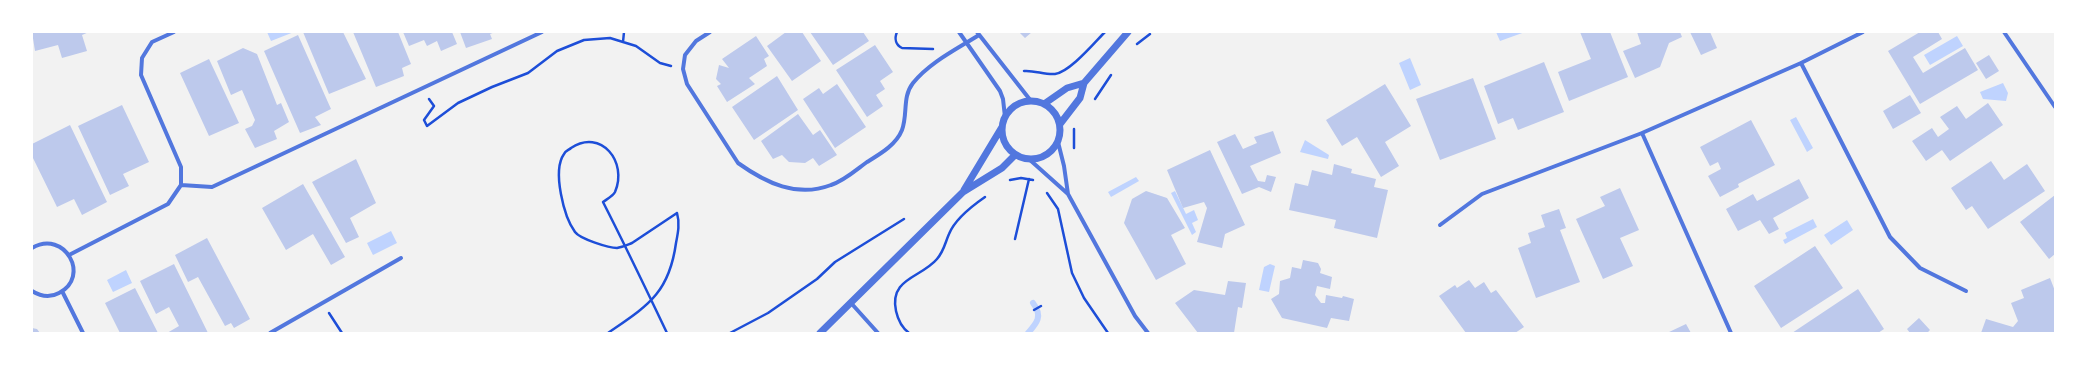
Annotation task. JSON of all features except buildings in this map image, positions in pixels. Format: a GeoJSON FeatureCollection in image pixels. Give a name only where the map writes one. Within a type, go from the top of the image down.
{"type":"FeatureCollection","features":[{"type":"Feature","properties":{"kind":"street"},"geometry":{"type":"LineString","coordinates":[[69,255],[168,204],[181,185],[181,167],[140,75],[142,58],[152,42],[174,32]]}},
{"type":"Feature","properties":{"kind":"street"},"geometry":{"type":"LineString","coordinates":[[181,185],[212,187],[542,32]]}},
{"type":"Feature","properties":{"kind":"street"},"geometry":{"type":"LineString","coordinates":[[710,32],[696,41],[686,56],[684,69],[687,84],[738,163],[751,172],[792,190],[812,191],[832,185],[891,146],[902,130],[906,96],[912,84],[920,74],[966,44],[978,33],[1031,101]]}},
{"type":"Feature","properties":{"kind":"street"},"geometry":{"type":"LineString","coordinates":[[959,32],[1000,91],[1003,99],[1005,117],[1002,127],[963,192]]}},
{"type":"Feature","properties":{"kind":"street"},"geometry":{"type":"LineString","coordinates":[[1068,194],[1064,166],[1058,142],[1060,124],[1080,98],[1084,83],[1128,32]]}},
{"type":"Feature","properties":{"kind":"street"},"geometry":{"type":"LineString","coordinates":[[1440,225],[1482,194],[1642,133],[1801,64],[1863,32]]}},
{"type":"Feature","properties":{"kind":"street"},"geometry":{"type":"LineString","coordinates":[[2004,32],[2055,107]]}},
{"type":"Feature","properties":{"kind":"street"},"geometry":{"type":"LineString","coordinates":[[1801,64],[1890,237],[1920,268],[1966,291]]}},
{"type":"Feature","properties":{"kind":"street"},"geometry":{"type":"LineString","coordinates":[[1044,104],[1067,88],[1084,83]]}},
{"type":"Feature","properties":{"kind":"street"},"geometry":{"type":"LineString","coordinates":[[1005,117],[1016,105],[1031,101],[1044,104],[1051,109],[1060,124]]}},
{"type":"Feature","properties":{"kind":"street"},"geometry":{"type":"LineString","coordinates":[[1002,127],[1005,143],[1015,155],[1030,160],[1068,194],[1135,316],[1148,333]]}},
{"type":"Feature","properties":{"kind":"street"},"geometry":{"type":"LineString","coordinates":[[1642,133],[1731,333]]}},
{"type":"Feature","properties":{"kind":"street"},"geometry":{"type":"LineString","coordinates":[[1030,160],[1047,155],[1058,142]]}},
{"type":"Feature","properties":{"kind":"street"},"geometry":{"type":"LineString","coordinates":[[820,333],[963,192],[1002,168],[1015,155]]}},
{"type":"Feature","properties":{"kind":"street"},"geometry":{"type":"LineString","coordinates":[[32,248],[40,244],[48,243],[64,249],[73,263],[72,279],[62,291],[55,295],[46,296],[32,292]]}},
{"type":"Feature","properties":{"kind":"street"},"geometry":{"type":"LineString","coordinates":[[270,333],[401,258]]}},
{"type":"Feature","properties":{"kind":"street"},"geometry":{"type":"LineString","coordinates":[[62,291],[83,333]]}},
{"type":"Feature","properties":{"kind":"street"},"geometry":{"type":"LineString","coordinates":[[851,303],[878,333]]}},
{"type":"Feature","properties":{"kind":"path"},"geometry":{"type":"LineString","coordinates":[[622,42],[624,32]]}},
{"type":"Feature","properties":{"kind":"path"},"geometry":{"type":"LineString","coordinates":[[897,32],[896,41],[898,46],[902,48],[934,49]]}},
{"type":"Feature","properties":{"kind":"path"},"geometry":{"type":"LineString","coordinates":[[1024,71],[1034,70],[1053,74],[1060,73],[1069,67],[1105,32]]}},
{"type":"Feature","properties":{"kind":"path"},"geometry":{"type":"LineString","coordinates":[[1136,45],[1150,34]]}},
{"type":"Feature","properties":{"kind":"path"},"geometry":{"type":"LineString","coordinates":[[434,106],[424,120],[428,126],[458,103],[492,87],[528,73],[557,50],[584,40],[610,38],[636,46],[660,63],[684,69]]}},
{"type":"Feature","properties":{"kind":"path"},"geometry":{"type":"LineString","coordinates":[[1091,104],[1114,70]]}},
{"type":"Feature","properties":{"kind":"path"},"geometry":{"type":"LineString","coordinates":[[1074,155],[1074,129],[1077,124]]}},
{"type":"Feature","properties":{"kind":"path"},"geometry":{"type":"LineString","coordinates":[[608,333],[652,302],[662,289],[676,250],[679,220],[677,213],[625,246],[616,248],[588,240],[576,234],[560,198],[560,163],[564,153],[576,145],[588,142],[601,144],[612,154],[618,164],[618,178],[614,193],[603,202],[625,246],[652,302],[668,333]]}},
{"type":"Feature","properties":{"kind":"path"},"geometry":{"type":"LineString","coordinates":[[1006,182],[1021,178],[1036,182]]}},
{"type":"Feature","properties":{"kind":"path"},"geometry":{"type":"LineString","coordinates":[[1015,239],[1029,179]]}},
{"type":"Feature","properties":{"kind":"path"},"geometry":{"type":"LineString","coordinates":[[1044,188],[1058,209],[1072,273],[1084,298],[1108,333]]}},
{"type":"Feature","properties":{"kind":"path"},"geometry":{"type":"LineString","coordinates":[[910,333],[904,329],[898,321],[895,309],[894,299],[899,286],[930,266],[946,244],[954,225],[972,206],[989,194]]}},
{"type":"Feature","properties":{"kind":"path"},"geometry":{"type":"LineString","coordinates":[[730,333],[768,313],[817,279],[835,262],[904,220]]}},
{"type":"Feature","properties":{"kind":"path"},"geometry":{"type":"LineString","coordinates":[[323,303],[342,333]]}},
{"type":"Feature","properties":{"kind":"path"},"geometry":{"type":"LineString","coordinates":[[1034,310],[1041,306]]}},
{"type":"Feature","properties":{"kind":"water"},"geometry":{"type":"Polygon","coordinates":[[[267,32],[294,32],[271,41],[267,32]]]}},
{"type":"Feature","properties":{"kind":"water"},"geometry":{"type":"Polygon","coordinates":[[[1496,32],[1525,32],[1500,41],[1496,32]]]}},
{"type":"Feature","properties":{"kind":"water"},"geometry":{"type":"Polygon","coordinates":[[[1957,36],[1963,46],[1930,65],[1924,55],[1957,36]]]}},
{"type":"Feature","properties":{"kind":"water"},"geometry":{"type":"Polygon","coordinates":[[[1410,58],[1421,85],[1410,90],[1399,63],[1410,58]]]}},
{"type":"Feature","properties":{"kind":"water"},"geometry":{"type":"Polygon","coordinates":[[[2003,83],[2008,93],[2006,101],[1983,99],[1980,92],[2003,83]]]}},
{"type":"Feature","properties":{"kind":"water"},"geometry":{"type":"Polygon","coordinates":[[[1796,117],[1813,148],[1807,152],[1790,120],[1796,117]]]}},
{"type":"Feature","properties":{"kind":"water"},"geometry":{"type":"Polygon","coordinates":[[[1305,140],[1329,155],[1328,159],[1300,152],[1305,140]]]}},
{"type":"Feature","properties":{"kind":"water"},"geometry":{"type":"Polygon","coordinates":[[[1136,177],[1139,181],[1111,197],[1108,192],[1136,177]]]}},
{"type":"Feature","properties":{"kind":"water"},"geometry":{"type":"Polygon","coordinates":[[[1175,191],[1186,214],[1194,210],[1198,220],[1192,223],[1196,232],[1192,235],[1171,193],[1175,191]]]}},
{"type":"Feature","properties":{"kind":"water"},"geometry":{"type":"Polygon","coordinates":[[[1813,219],[1817,227],[1785,244],[1783,240],[1787,238],[1785,233],[1813,219]]]}},
{"type":"Feature","properties":{"kind":"water"},"geometry":{"type":"Polygon","coordinates":[[[1847,220],[1853,230],[1831,245],[1824,235],[1847,220]]]}},
{"type":"Feature","properties":{"kind":"water"},"geometry":{"type":"Polygon","coordinates":[[[391,231],[397,243],[373,255],[367,243],[391,231]]]}},
{"type":"Feature","properties":{"kind":"water"},"geometry":{"type":"Polygon","coordinates":[[[1270,264],[1275,266],[1269,292],[1259,290],[1264,267],[1270,264]]]}},
{"type":"Feature","properties":{"kind":"water"},"geometry":{"type":"Polygon","coordinates":[[[126,270],[132,283],[113,292],[107,280],[126,270]]]}},
{"type":"Feature","properties":{"kind":"waterway"},"geometry":{"type":"LineString","coordinates":[[1028,333],[1038,319],[1038,312],[1033,303]]}}]}
